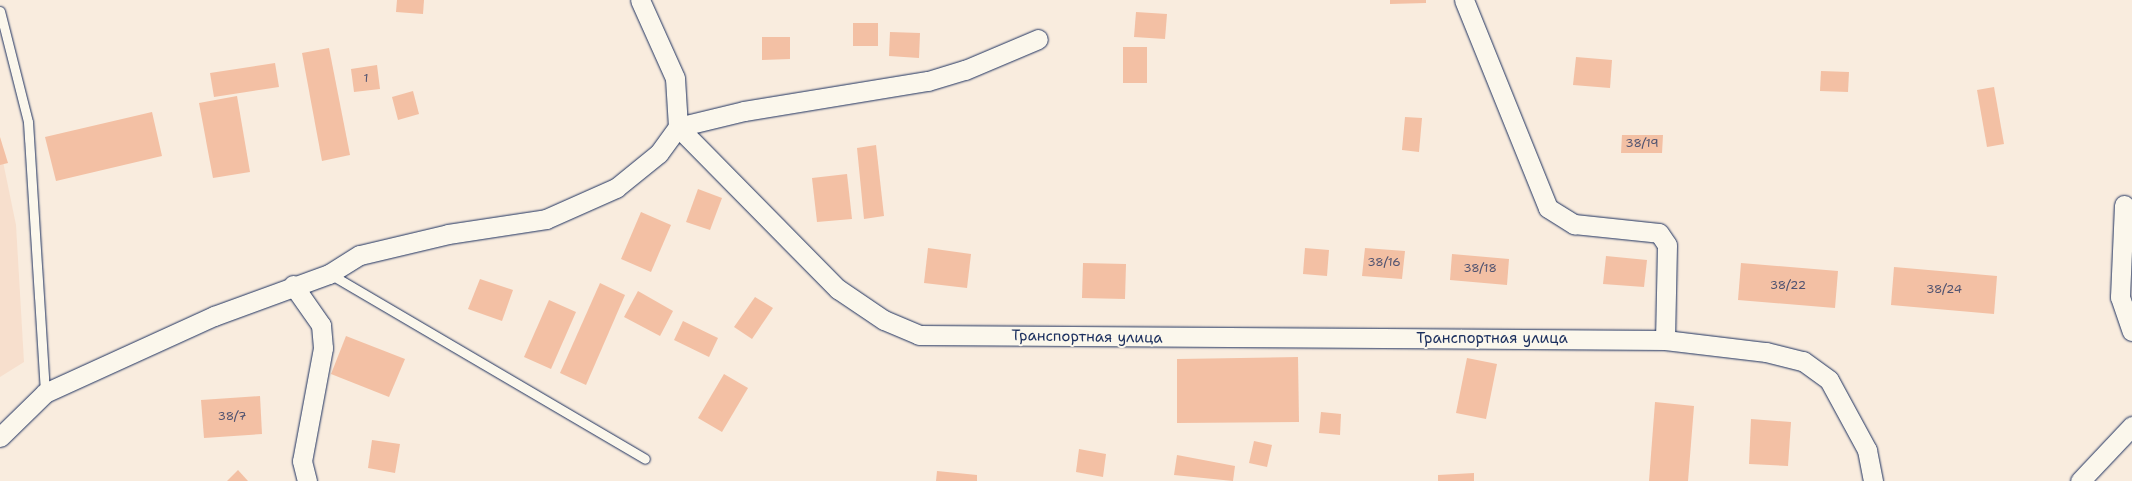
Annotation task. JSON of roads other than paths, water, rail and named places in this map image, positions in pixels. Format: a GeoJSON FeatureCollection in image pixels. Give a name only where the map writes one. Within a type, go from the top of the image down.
{"type":"FeatureCollection","features":[{"type":"Feature","properties":{"kind":"street"},"geometry":{"type":"LineString","coordinates":[[0,437],[45,393],[293,285],[329,274],[360,255],[448,234],[546,219],[616,188],[659,153],[678,127],[675,78],[640,0]]}},
{"type":"Feature","properties":{"kind":"street"},"geometry":{"type":"LineString","coordinates":[[1464,0],[1548,208],[1574,224],[1659,233],[1667,246],[1665,340]]}},
{"type":"Feature","properties":{"kind":"street"},"geometry":{"type":"LineString","coordinates":[[678,127],[744,111],[928,81],[965,70],[1038,39]]}},
{"type":"Feature","properties":{"kind":"street","name":"Транспортная улица"},"geometry":{"type":"LineString","coordinates":[[678,127],[838,288],[884,320],[919,335],[1665,340],[1766,352],[1803,361],[1829,380],[1850,412],[1868,450],[1873,481]]}},
{"type":"Feature","properties":{"kind":"street"},"geometry":{"type":"LineString","coordinates":[[2124,205],[2120,297],[2132,331]]}},
{"type":"Feature","properties":{"kind":"street"},"geometry":{"type":"LineString","coordinates":[[293,285],[321,325],[323,348],[302,461],[306,481]]}},
{"type":"Feature","properties":{"kind":"street"},"geometry":{"type":"LineString","coordinates":[[2080,481],[2132,426]]}},
{"type":"Feature","properties":{"kind":"lane"},"geometry":{"type":"LineString","coordinates":[[0,11],[28,122],[45,393]]}},
{"type":"Feature","properties":{"kind":"lane"},"geometry":{"type":"LineString","coordinates":[[329,274],[645,459]]}}]}
